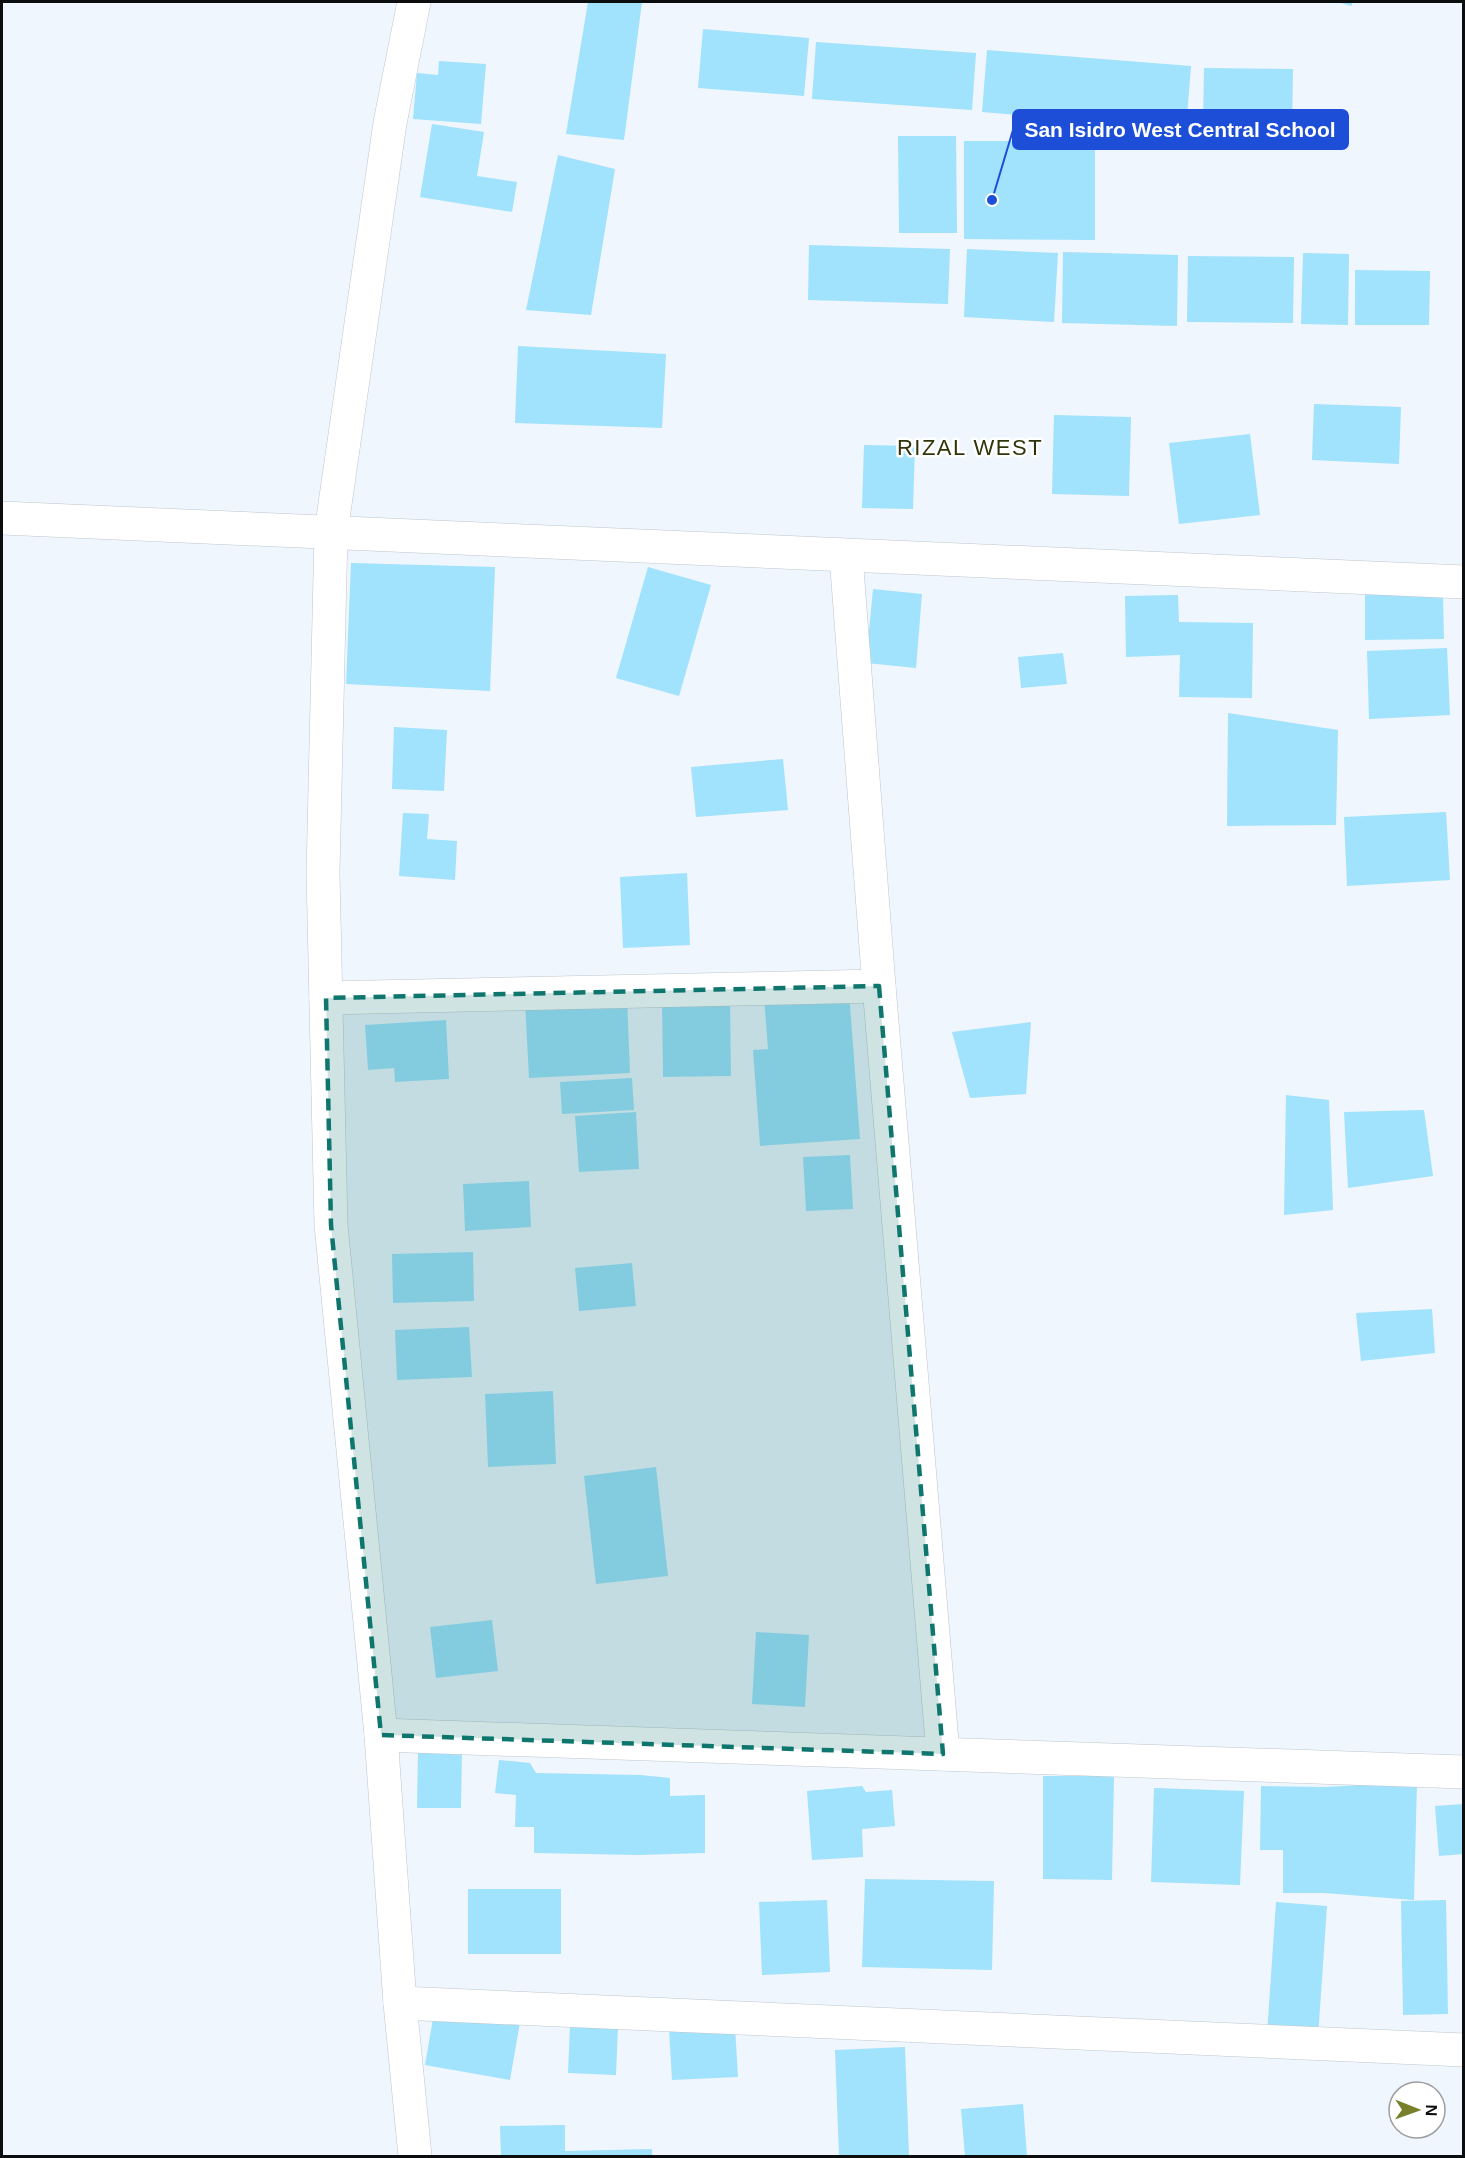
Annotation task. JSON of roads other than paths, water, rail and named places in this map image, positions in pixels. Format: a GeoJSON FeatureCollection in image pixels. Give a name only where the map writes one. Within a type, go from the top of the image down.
{"type":"FeatureCollection","features":[{"type":"Feature","properties":{"kind":"street"},"geometry":{"type":"LineString","coordinates":[[414,2],[390,123],[331,532],[323,873],[331,1225],[381,1735],[400,2003],[415,2157]]}},
{"type":"Feature","properties":{"kind":"street"},"geometry":{"type":"LineString","coordinates":[[2,518],[1464,582]]}},
{"type":"Feature","properties":{"kind":"street"},"geometry":{"type":"LineString","coordinates":[[846,556],[879,986],[943,1754]]}},
{"type":"Feature","properties":{"kind":"street"},"geometry":{"type":"LineString","coordinates":[[326,998],[879,986]]}},
{"type":"Feature","properties":{"kind":"street"},"geometry":{"type":"LineString","coordinates":[[381,1735],[1464,1772]]}},
{"type":"Feature","properties":{"kind":"street"},"geometry":{"type":"LineString","coordinates":[[400,2003],[1464,2050]]}},
{"type":"Feature","properties":{"kind":"place","name":"San Isidro West Central School"},"geometry":{"type":"Point","coordinates":[992,200]}},
{"type":"Feature","properties":{"kind":"district","name":"RIZAL WEST"},"geometry":{"type":"Point","coordinates":[970,447]}}]}
